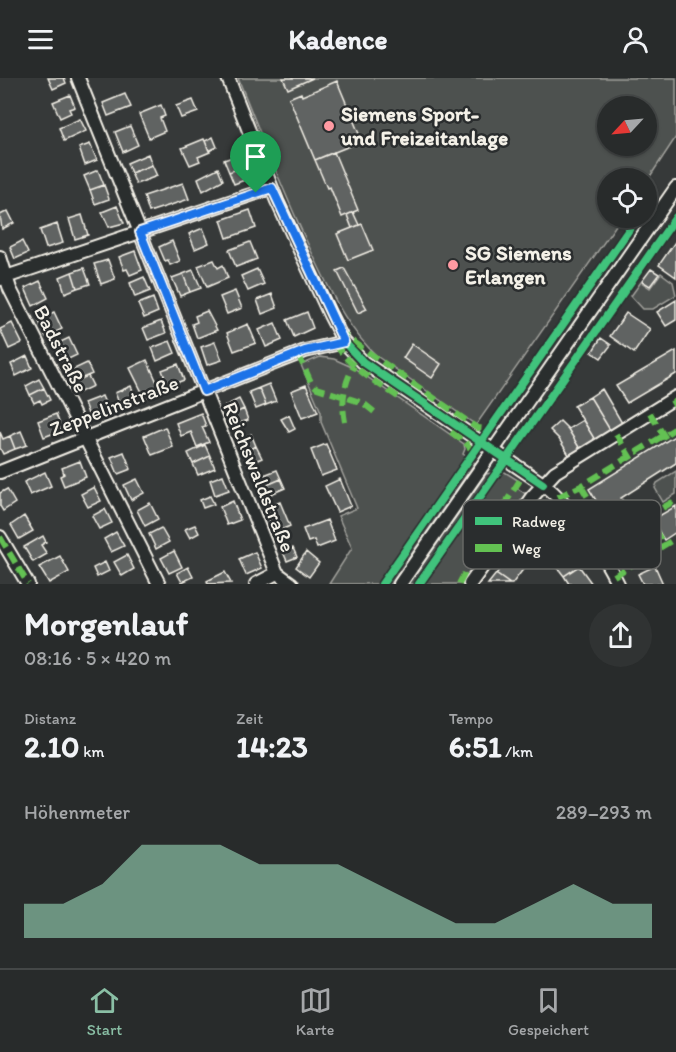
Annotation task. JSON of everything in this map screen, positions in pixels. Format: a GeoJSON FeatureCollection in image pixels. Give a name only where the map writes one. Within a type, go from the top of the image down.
{"type":"FeatureCollection","features":[{"type":"Feature","properties":{"kind":"street","name":"Reichswaldstraße"},"geometry":{"type":"LineString","coordinates":[[78,78],[277,573],[292,584]]}},
{"type":"Feature","properties":{"kind":"street"},"geometry":{"type":"LineString","coordinates":[[228,78],[272,188],[344,342],[363,362],[543,484],[561,500]]}},
{"type":"Feature","properties":{"kind":"street"},"geometry":{"type":"LineString","coordinates":[[3,278],[272,188]]}},
{"type":"Feature","properties":{"kind":"street"},"geometry":{"type":"LineString","coordinates":[[400,584],[676,188]]}},
{"type":"Feature","properties":{"kind":"street","name":"Badstraße"},"geometry":{"type":"LineString","coordinates":[[0,257],[3,278],[159,584]]}},
{"type":"Feature","properties":{"kind":"street","name":"Zeppelinstraße"},"geometry":{"type":"LineString","coordinates":[[0,472],[305,351],[344,342]]}},
{"type":"Feature","properties":{"kind":"street"},"geometry":{"type":"LineString","coordinates":[[531,500],[543,484],[561,468],[676,397]]}},
{"type":"Feature","properties":{"kind":"street"},"geometry":{"type":"LineString","coordinates":[[0,537],[28,584]]}},
{"type":"Feature","properties":{"kind":"street"},"geometry":{"type":"LineString","coordinates":[[470,584],[481,569]]}},
{"type":"Feature","properties":{"kind":"street"},"geometry":{"type":"LineString","coordinates":[[609,569],[618,584]]}},
{"type":"Feature","properties":{"kind":"street"},"geometry":{"type":"LineString","coordinates":[[256,584],[277,573]]}},
{"type":"Feature","properties":{"kind":"shaded area","name":"SG Siemens Erlangen"},"geometry":{"type":"Polygon","coordinates":[[[238,78],[676,78],[676,137],[656,168],[597,168],[597,228],[614,228],[476,425],[378,357],[357,335],[334,298],[275,168],[238,78]]]}},
{"type":"Feature","properties":{"kind":"shaded area"},"geometry":{"type":"Polygon","coordinates":[[[661,273],[673,282],[676,295],[653,309],[643,309],[631,296],[641,282],[650,288],[661,273]]]}},
{"type":"Feature","properties":{"kind":"shaded area"},"geometry":{"type":"Polygon","coordinates":[[[320,357],[334,359],[354,368],[464,444],[463,454],[475,463],[391,584],[329,584],[352,548],[338,516],[357,508],[321,422],[321,412],[301,365],[320,357]]]}},
{"type":"Feature","properties":{"kind":"shaded area"},"geometry":{"type":"Polygon","coordinates":[[[503,471],[521,482],[517,488],[527,495],[524,500],[468,500],[486,474],[503,471]]]}},
{"type":"Feature","properties":{"kind":"shaded area"},"geometry":{"type":"Polygon","coordinates":[[[676,471],[676,494],[663,502],[655,488],[657,483],[676,471]]]}},
{"type":"Feature","properties":{"kind":"shaded area"},"geometry":{"type":"Polygon","coordinates":[[[463,507],[463,569],[475,569],[465,584],[409,584],[463,507]]]}},
{"type":"Feature","properties":{"kind":"building"},"geometry":{"type":"Polygon","coordinates":[[[48,78],[64,78],[66,83],[53,89],[48,78]]]}},
{"type":"Feature","properties":{"kind":"building"},"geometry":{"type":"Polygon","coordinates":[[[283,78],[313,78],[288,89],[283,78]]]}},
{"type":"Feature","properties":{"kind":"building","name":"Siemens Sport- und Freizeitanlage"},"geometry":{"type":"Polygon","coordinates":[[[337,81],[362,141],[315,160],[289,98],[301,93],[302,96],[337,81]]]}},
{"type":"Feature","properties":{"kind":"building"},"geometry":{"type":"Polygon","coordinates":[[[125,94],[131,107],[108,116],[103,103],[125,94]]]}},
{"type":"Feature","properties":{"kind":"building"},"geometry":{"type":"Polygon","coordinates":[[[70,95],[75,107],[69,109],[71,113],[60,118],[53,102],[70,95]]]}},
{"type":"Feature","properties":{"kind":"building"},"geometry":{"type":"Polygon","coordinates":[[[193,100],[198,112],[181,118],[176,106],[193,100]]]}},
{"type":"Feature","properties":{"kind":"building"},"geometry":{"type":"Polygon","coordinates":[[[161,105],[165,116],[160,118],[165,131],[149,138],[139,114],[161,105]]]}},
{"type":"Feature","properties":{"kind":"building"},"geometry":{"type":"Polygon","coordinates":[[[80,119],[86,131],[64,141],[59,128],[80,119]]]}},
{"type":"Feature","properties":{"kind":"building"},"geometry":{"type":"Polygon","coordinates":[[[130,126],[138,145],[123,152],[115,132],[130,126]]]}},
{"type":"Feature","properties":{"kind":"building"},"geometry":{"type":"Polygon","coordinates":[[[213,137],[217,147],[209,151],[205,141],[213,137]]]}},
{"type":"Feature","properties":{"kind":"building"},"geometry":{"type":"Polygon","coordinates":[[[204,139],[210,152],[198,157],[200,161],[190,165],[182,148],[204,139]]]}},
{"type":"Feature","properties":{"kind":"building"},"geometry":{"type":"Polygon","coordinates":[[[90,144],[97,160],[85,165],[79,148],[90,144]]]}},
{"type":"Feature","properties":{"kind":"building"},"geometry":{"type":"Polygon","coordinates":[[[334,152],[358,210],[342,217],[330,187],[327,188],[315,160],[334,152]]]}},
{"type":"Feature","properties":{"kind":"building"},"geometry":{"type":"Polygon","coordinates":[[[148,154],[152,165],[131,173],[127,163],[148,154]]]}},
{"type":"Feature","properties":{"kind":"building"},"geometry":{"type":"Polygon","coordinates":[[[241,154],[246,166],[229,172],[224,160],[241,154]]]}},
{"type":"Feature","properties":{"kind":"building"},"geometry":{"type":"Polygon","coordinates":[[[152,165],[157,176],[136,184],[131,173],[152,165]]]}},
{"type":"Feature","properties":{"kind":"building"},"geometry":{"type":"Polygon","coordinates":[[[246,166],[250,178],[234,184],[229,172],[246,166]]]}},
{"type":"Feature","properties":{"kind":"building"},"geometry":{"type":"Polygon","coordinates":[[[218,168],[223,180],[203,191],[198,178],[218,168]]]}},
{"type":"Feature","properties":{"kind":"building"},"geometry":{"type":"Polygon","coordinates":[[[98,170],[104,185],[90,190],[84,176],[98,170]]]}},
{"type":"Feature","properties":{"kind":"building"},"geometry":{"type":"Polygon","coordinates":[[[183,183],[189,199],[149,212],[144,196],[183,183]]]}},
{"type":"Feature","properties":{"kind":"building"},"geometry":{"type":"Polygon","coordinates":[[[104,185],[109,199],[95,204],[90,190],[104,185]]]}},
{"type":"Feature","properties":{"kind":"building"},"geometry":{"type":"Polygon","coordinates":[[[117,206],[124,223],[109,227],[102,212],[117,206]]]}},
{"type":"Feature","properties":{"kind":"building"},"geometry":{"type":"Polygon","coordinates":[[[250,210],[256,228],[227,238],[221,220],[250,210]]]}},
{"type":"Feature","properties":{"kind":"building"},"geometry":{"type":"Polygon","coordinates":[[[8,211],[14,223],[2,229],[0,215],[8,211]]]}},
{"type":"Feature","properties":{"kind":"building"},"geometry":{"type":"Polygon","coordinates":[[[353,212],[359,225],[352,228],[347,215],[353,212]]]}},
{"type":"Feature","properties":{"kind":"building"},"geometry":{"type":"Polygon","coordinates":[[[82,215],[88,235],[75,239],[69,219],[82,215]]]}},
{"type":"Feature","properties":{"kind":"building"},"geometry":{"type":"Polygon","coordinates":[[[57,224],[63,243],[46,248],[40,230],[57,224]]]}},
{"type":"Feature","properties":{"kind":"building"},"geometry":{"type":"Polygon","coordinates":[[[362,224],[373,250],[348,260],[337,234],[362,224]]]}},
{"type":"Feature","properties":{"kind":"building"},"geometry":{"type":"Polygon","coordinates":[[[203,228],[209,243],[195,249],[189,234],[203,228]]]}},
{"type":"Feature","properties":{"kind":"building"},"geometry":{"type":"Polygon","coordinates":[[[22,241],[28,253],[15,259],[10,247],[22,241]]]}},
{"type":"Feature","properties":{"kind":"building"},"geometry":{"type":"Polygon","coordinates":[[[172,241],[180,261],[170,265],[168,260],[165,261],[159,247],[172,241]]]}},
{"type":"Feature","properties":{"kind":"building"},"geometry":{"type":"Polygon","coordinates":[[[250,242],[257,259],[236,267],[229,250],[250,242]]]}},
{"type":"Feature","properties":{"kind":"building"},"geometry":{"type":"Polygon","coordinates":[[[676,243],[676,277],[659,265],[676,243]]]}},
{"type":"Feature","properties":{"kind":"building"},"geometry":{"type":"Polygon","coordinates":[[[135,251],[142,270],[130,275],[127,269],[124,270],[119,257],[135,251]]]}},
{"type":"Feature","properties":{"kind":"building"},"geometry":{"type":"Polygon","coordinates":[[[108,260],[115,279],[101,284],[94,264],[108,260]]]}},
{"type":"Feature","properties":{"kind":"building"},"geometry":{"type":"Polygon","coordinates":[[[214,260],[218,268],[223,265],[228,278],[207,287],[198,266],[214,260]]]}},
{"type":"Feature","properties":{"kind":"building"},"geometry":{"type":"Polygon","coordinates":[[[84,268],[90,284],[77,288],[72,272],[84,268]]]}},
{"type":"Feature","properties":{"kind":"building"},"geometry":{"type":"Polygon","coordinates":[[[344,268],[367,309],[358,313],[337,271],[344,268]]]}},
{"type":"Feature","properties":{"kind":"building"},"geometry":{"type":"Polygon","coordinates":[[[257,269],[264,284],[248,291],[241,276],[257,269]]]}},
{"type":"Feature","properties":{"kind":"building"},"geometry":{"type":"Polygon","coordinates":[[[651,269],[659,274],[650,286],[642,281],[651,269]]]}},
{"type":"Feature","properties":{"kind":"building"},"geometry":{"type":"Polygon","coordinates":[[[193,270],[201,288],[190,292],[183,274],[193,270]]]}},
{"type":"Feature","properties":{"kind":"building"},"geometry":{"type":"Polygon","coordinates":[[[72,272],[77,288],[65,293],[60,277],[72,272]]]}},
{"type":"Feature","properties":{"kind":"building"},"geometry":{"type":"Polygon","coordinates":[[[183,274],[190,292],[180,296],[172,278],[183,274]]]}},
{"type":"Feature","properties":{"kind":"building"},"geometry":{"type":"Polygon","coordinates":[[[144,277],[150,291],[135,297],[130,283],[144,277]]]}},
{"type":"Feature","properties":{"kind":"building"},"geometry":{"type":"Polygon","coordinates":[[[40,281],[48,298],[33,306],[25,288],[40,281]]]}},
{"type":"Feature","properties":{"kind":"building"},"geometry":{"type":"Polygon","coordinates":[[[235,291],[242,308],[227,314],[220,297],[235,291]]]}},
{"type":"Feature","properties":{"kind":"building"},"geometry":{"type":"Polygon","coordinates":[[[272,294],[277,308],[262,314],[257,300],[272,294]]]}},
{"type":"Feature","properties":{"kind":"building"},"geometry":{"type":"Polygon","coordinates":[[[153,298],[158,312],[144,318],[138,304],[153,298]]]}},
{"type":"Feature","properties":{"kind":"building"},"geometry":{"type":"Polygon","coordinates":[[[676,300],[676,320],[666,326],[657,312],[676,300]]]}},
{"type":"Feature","properties":{"kind":"building"},"geometry":{"type":"Polygon","coordinates":[[[207,311],[217,330],[197,338],[192,324],[197,322],[195,316],[207,311]]]}},
{"type":"Feature","properties":{"kind":"building"},"geometry":{"type":"Polygon","coordinates":[[[54,312],[62,329],[46,337],[38,319],[54,312]]]}},
{"type":"Feature","properties":{"kind":"building"},"geometry":{"type":"Polygon","coordinates":[[[307,312],[313,328],[294,337],[287,320],[307,312]]]}},
{"type":"Feature","properties":{"kind":"building"},"geometry":{"type":"Polygon","coordinates":[[[626,313],[650,329],[634,353],[610,336],[626,313]]]}},
{"type":"Feature","properties":{"kind":"building"},"geometry":{"type":"Polygon","coordinates":[[[161,321],[166,333],[148,340],[143,328],[161,321]]]}},
{"type":"Feature","properties":{"kind":"building"},"geometry":{"type":"Polygon","coordinates":[[[12,323],[22,343],[9,349],[0,329],[12,323]]]}},
{"type":"Feature","properties":{"kind":"building"},"geometry":{"type":"Polygon","coordinates":[[[275,323],[282,340],[266,347],[259,330],[275,323]]]}},
{"type":"Feature","properties":{"kind":"building"},"geometry":{"type":"Polygon","coordinates":[[[248,324],[256,343],[234,351],[227,333],[248,324]]]}},
{"type":"Feature","properties":{"kind":"building"},"geometry":{"type":"Polygon","coordinates":[[[69,338],[77,355],[62,362],[54,345],[69,338]]]}},
{"type":"Feature","properties":{"kind":"building"},"geometry":{"type":"Polygon","coordinates":[[[601,338],[611,345],[601,358],[592,352],[601,338]]]}},
{"type":"Feature","properties":{"kind":"building"},"geometry":{"type":"Polygon","coordinates":[[[170,341],[175,353],[157,361],[152,348],[170,341]]]}},
{"type":"Feature","properties":{"kind":"building"},"geometry":{"type":"Polygon","coordinates":[[[215,342],[222,360],[207,365],[201,347],[215,342]]]}},
{"type":"Feature","properties":{"kind":"building"},"geometry":{"type":"Polygon","coordinates":[[[412,344],[441,364],[432,378],[403,358],[412,344]]]}},
{"type":"Feature","properties":{"kind":"building"},"geometry":{"type":"Polygon","coordinates":[[[676,351],[676,374],[627,403],[616,386],[676,351]]]}},
{"type":"Feature","properties":{"kind":"building"},"geometry":{"type":"Polygon","coordinates":[[[27,356],[32,368],[16,376],[11,364],[27,356]]]}},
{"type":"Feature","properties":{"kind":"building"},"geometry":{"type":"Polygon","coordinates":[[[147,360],[161,391],[145,398],[130,368],[147,360]]]}},
{"type":"Feature","properties":{"kind":"building"},"geometry":{"type":"Polygon","coordinates":[[[87,363],[92,374],[73,382],[68,372],[87,363]]]}},
{"type":"Feature","properties":{"kind":"building"},"geometry":{"type":"Polygon","coordinates":[[[178,364],[184,380],[168,386],[162,370],[178,364]]]}},
{"type":"Feature","properties":{"kind":"building"},"geometry":{"type":"Polygon","coordinates":[[[88,376],[93,386],[78,393],[73,382],[88,376]]]}},
{"type":"Feature","properties":{"kind":"building"},"geometry":{"type":"Polygon","coordinates":[[[39,379],[44,388],[30,395],[26,386],[39,379]]]}},
{"type":"Feature","properties":{"kind":"building"},"geometry":{"type":"Polygon","coordinates":[[[269,384],[276,401],[266,405],[259,388],[269,384]]]}},
{"type":"Feature","properties":{"kind":"building"},"geometry":{"type":"Polygon","coordinates":[[[306,385],[318,412],[302,418],[291,391],[306,385]]]}},
{"type":"Feature","properties":{"kind":"building"},"geometry":{"type":"Polygon","coordinates":[[[131,386],[136,398],[120,405],[115,393],[131,386]]]}},
{"type":"Feature","properties":{"kind":"building"},"geometry":{"type":"Polygon","coordinates":[[[44,388],[50,400],[42,404],[40,400],[34,403],[30,395],[44,388]]]}},
{"type":"Feature","properties":{"kind":"building"},"geometry":{"type":"Polygon","coordinates":[[[259,388],[266,405],[256,409],[249,392],[259,388]]]}},
{"type":"Feature","properties":{"kind":"building"},"geometry":{"type":"Polygon","coordinates":[[[602,389],[622,423],[610,430],[590,397],[602,389]]]}},
{"type":"Feature","properties":{"kind":"building"},"geometry":{"type":"Polygon","coordinates":[[[102,396],[109,412],[90,419],[84,403],[102,396]]]}},
{"type":"Feature","properties":{"kind":"building"},"geometry":{"type":"Polygon","coordinates":[[[590,397],[610,430],[595,440],[574,406],[590,397]]]}},
{"type":"Feature","properties":{"kind":"building"},"geometry":{"type":"Polygon","coordinates":[[[239,399],[244,409],[229,416],[225,406],[239,399]]]}},
{"type":"Feature","properties":{"kind":"building"},"geometry":{"type":"Polygon","coordinates":[[[244,409],[248,420],[233,426],[229,416],[244,409]]]}},
{"type":"Feature","properties":{"kind":"building"},"geometry":{"type":"Polygon","coordinates":[[[201,413],[206,426],[202,427],[209,442],[197,447],[191,432],[181,436],[176,423],[201,413]]]}},
{"type":"Feature","properties":{"kind":"building"},"geometry":{"type":"Polygon","coordinates":[[[56,414],[62,430],[44,437],[38,421],[56,414]]]}},
{"type":"Feature","properties":{"kind":"building"},"geometry":{"type":"Polygon","coordinates":[[[289,415],[295,429],[289,432],[281,419],[289,415]]]}},
{"type":"Feature","properties":{"kind":"building"},"geometry":{"type":"Polygon","coordinates":[[[583,420],[595,440],[580,449],[568,429],[583,420]]]}},
{"type":"Feature","properties":{"kind":"building"},"geometry":{"type":"Polygon","coordinates":[[[560,421],[568,429],[580,449],[569,455],[550,430],[560,421]]]}},
{"type":"Feature","properties":{"kind":"building"},"geometry":{"type":"Polygon","coordinates":[[[165,427],[173,447],[152,455],[144,436],[165,427]]]}},
{"type":"Feature","properties":{"kind":"building"},"geometry":{"type":"Polygon","coordinates":[[[21,431],[27,445],[15,449],[10,436],[21,431]]]}},
{"type":"Feature","properties":{"kind":"building"},"geometry":{"type":"Polygon","coordinates":[[[0,432],[3,439],[10,436],[15,449],[3,454],[0,448],[0,432]]]}},
{"type":"Feature","properties":{"kind":"building"},"geometry":{"type":"Polygon","coordinates":[[[251,434],[256,446],[243,452],[238,440],[251,434]]]}},
{"type":"Feature","properties":{"kind":"building"},"geometry":{"type":"Polygon","coordinates":[[[676,435],[676,463],[621,498],[622,500],[596,500],[589,489],[676,435]]]}},
{"type":"Feature","properties":{"kind":"building"},"geometry":{"type":"Polygon","coordinates":[[[326,444],[337,470],[321,476],[311,450],[326,444]]]}},
{"type":"Feature","properties":{"kind":"building"},"geometry":{"type":"Polygon","coordinates":[[[205,445],[210,456],[193,464],[188,453],[205,445]]]}},
{"type":"Feature","properties":{"kind":"building"},"geometry":{"type":"Polygon","coordinates":[[[256,446],[262,458],[248,464],[243,452],[256,446]]]}},
{"type":"Feature","properties":{"kind":"building"},"geometry":{"type":"Polygon","coordinates":[[[124,452],[131,469],[118,474],[111,457],[124,452]]]}},
{"type":"Feature","properties":{"kind":"building"},"geometry":{"type":"Polygon","coordinates":[[[210,456],[215,468],[198,475],[193,464],[210,456]]]}},
{"type":"Feature","properties":{"kind":"building"},"geometry":{"type":"Polygon","coordinates":[[[80,461],[86,477],[64,486],[60,476],[64,474],[62,468],[80,461]]]}},
{"type":"Feature","properties":{"kind":"building"},"geometry":{"type":"Polygon","coordinates":[[[277,470],[281,479],[260,488],[256,478],[277,470]]]}},
{"type":"Feature","properties":{"kind":"building"},"geometry":{"type":"Polygon","coordinates":[[[45,472],[51,486],[30,495],[24,482],[45,472]]]}},
{"type":"Feature","properties":{"kind":"building"},"geometry":{"type":"Polygon","coordinates":[[[223,475],[229,490],[215,495],[210,480],[223,475]]]}},
{"type":"Feature","properties":{"kind":"building"},"geometry":{"type":"Polygon","coordinates":[[[137,479],[144,493],[131,500],[124,485],[137,479]]]}},
{"type":"Feature","properties":{"kind":"building"},"geometry":{"type":"Polygon","coordinates":[[[281,479],[285,488],[264,497],[260,488],[281,479]]]}},
{"type":"Feature","properties":{"kind":"building"},"geometry":{"type":"Polygon","coordinates":[[[340,479],[351,506],[337,512],[325,486],[340,479]]]}},
{"type":"Feature","properties":{"kind":"building"},"geometry":{"type":"Polygon","coordinates":[[[94,487],[101,501],[88,507],[81,494],[94,487]]]}},
{"type":"Feature","properties":{"kind":"building"},"geometry":{"type":"Polygon","coordinates":[[[7,489],[15,503],[3,511],[0,506],[0,493],[7,489]]]}},
{"type":"Feature","properties":{"kind":"building"},"geometry":{"type":"Polygon","coordinates":[[[210,496],[214,504],[203,508],[200,500],[210,496]]]}},
{"type":"Feature","properties":{"kind":"building"},"geometry":{"type":"Polygon","coordinates":[[[233,501],[240,520],[227,525],[220,507],[233,501]]]}},
{"type":"Feature","properties":{"kind":"building"},"geometry":{"type":"Polygon","coordinates":[[[280,502],[290,526],[274,533],[265,508],[280,502]]]}},
{"type":"Feature","properties":{"kind":"building"},"geometry":{"type":"Polygon","coordinates":[[[150,503],[158,519],[145,526],[137,510],[150,503]]]}},
{"type":"Feature","properties":{"kind":"building"},"geometry":{"type":"Polygon","coordinates":[[[676,506],[676,532],[664,540],[661,535],[661,515],[676,506]]]}},
{"type":"Feature","properties":{"kind":"building"},"geometry":{"type":"Polygon","coordinates":[[[105,509],[112,523],[99,529],[92,516],[105,509]]]}},
{"type":"Feature","properties":{"kind":"building"},"geometry":{"type":"Polygon","coordinates":[[[24,516],[33,531],[19,539],[11,525],[24,516]]]}},
{"type":"Feature","properties":{"kind":"building"},"geometry":{"type":"Polygon","coordinates":[[[327,520],[335,541],[317,548],[314,540],[308,542],[303,529],[327,520]]]}},
{"type":"Feature","properties":{"kind":"building"},"geometry":{"type":"Polygon","coordinates":[[[195,525],[199,533],[190,538],[185,529],[195,525]]]}},
{"type":"Feature","properties":{"kind":"building"},"geometry":{"type":"Polygon","coordinates":[[[161,528],[169,542],[156,549],[149,534],[161,528]]]}},
{"type":"Feature","properties":{"kind":"building"},"geometry":{"type":"Polygon","coordinates":[[[116,532],[124,546],[111,552],[104,539],[116,532]]]}},
{"type":"Feature","properties":{"kind":"building"},"geometry":{"type":"Polygon","coordinates":[[[43,536],[46,542],[41,545],[47,554],[33,562],[24,547],[43,536]]]}},
{"type":"Feature","properties":{"kind":"building"},"geometry":{"type":"Polygon","coordinates":[[[293,548],[297,557],[287,561],[283,552],[293,548]]]}},
{"type":"Feature","properties":{"kind":"building"},"geometry":{"type":"Polygon","coordinates":[[[174,551],[182,567],[169,573],[161,558],[174,551]]]}},
{"type":"Feature","properties":{"kind":"building"},"geometry":{"type":"Polygon","coordinates":[[[255,552],[262,568],[246,575],[239,559],[255,552]]]}},
{"type":"Feature","properties":{"kind":"building"},"geometry":{"type":"Polygon","coordinates":[[[306,552],[319,563],[309,577],[296,567],[306,552]]]}},
{"type":"Feature","properties":{"kind":"building"},"geometry":{"type":"Polygon","coordinates":[[[127,555],[134,569],[122,576],[114,562],[127,555]]]}},
{"type":"Feature","properties":{"kind":"building"},"geometry":{"type":"Polygon","coordinates":[[[60,556],[69,572],[49,583],[39,567],[60,556]]]}},
{"type":"Feature","properties":{"kind":"building"},"geometry":{"type":"Polygon","coordinates":[[[105,562],[109,571],[97,577],[93,568],[105,562]]]}},
{"type":"Feature","properties":{"kind":"building"},"geometry":{"type":"Polygon","coordinates":[[[188,567],[193,577],[182,582],[177,573],[188,567]]]}},
{"type":"Feature","properties":{"kind":"building"},"geometry":{"type":"Polygon","coordinates":[[[500,569],[523,569],[512,584],[496,574],[500,569]]]}},
{"type":"Feature","properties":{"kind":"building"},"geometry":{"type":"Polygon","coordinates":[[[559,569],[574,569],[564,576],[559,569]]]}},
{"type":"Feature","properties":{"kind":"building"},"geometry":{"type":"Polygon","coordinates":[[[574,569],[581,569],[592,584],[569,584],[564,576],[574,569]]]}},
{"type":"Feature","properties":{"kind":"building"},"geometry":{"type":"Polygon","coordinates":[[[649,569],[656,569],[663,584],[643,584],[638,574],[649,569]]]}},
{"type":"Feature","properties":{"kind":"building"},"geometry":{"type":"Polygon","coordinates":[[[225,572],[231,583],[208,584],[207,581],[225,572]]]}},
{"type":"Feature","properties":{"kind":"building"},"geometry":{"type":"Polygon","coordinates":[[[496,574],[510,584],[488,584],[496,574]]]}},
{"type":"Feature","properties":{"kind":"marked path"},"geometry":{"type":"LineString","coordinates":[[338,331],[477,428],[490,429]]}},
{"type":"Feature","properties":{"kind":"marked path"},"geometry":{"type":"LineString","coordinates":[[335,343],[355,367],[398,397]]}},
{"type":"Feature","properties":{"kind":"marked path"},"geometry":{"type":"LineString","coordinates":[[298,354],[311,382],[317,388],[363,403],[378,415]]}},
{"type":"Feature","properties":{"kind":"marked path"},"geometry":{"type":"LineString","coordinates":[[345,422],[344,393],[354,366]]}},
{"type":"Feature","properties":{"kind":"marked path"},"geometry":{"type":"LineString","coordinates":[[672,400],[676,407]]}},
{"type":"Feature","properties":{"kind":"marked path"},"geometry":{"type":"LineString","coordinates":[[650,413],[667,441]]}},
{"type":"Feature","properties":{"kind":"marked path"},"geometry":{"type":"LineString","coordinates":[[558,497],[581,486],[676,428]]}},
{"type":"Feature","properties":{"kind":"marked path"},"geometry":{"type":"LineString","coordinates":[[451,432],[467,444],[473,452]]}},
{"type":"Feature","properties":{"kind":"marked path"},"geometry":{"type":"LineString","coordinates":[[616,434],[633,462]]}},
{"type":"Feature","properties":{"kind":"marked path"},"geometry":{"type":"LineString","coordinates":[[507,500],[525,472]]}},
{"type":"Feature","properties":{"kind":"marked path"},"geometry":{"type":"LineString","coordinates":[[581,486],[590,500]]}},
{"type":"Feature","properties":{"kind":"marked path"},"geometry":{"type":"LineString","coordinates":[[661,509],[676,500]]}},
{"type":"Feature","properties":{"kind":"marked path"},"geometry":{"type":"LineString","coordinates":[[0,537],[28,584]]}},
{"type":"Feature","properties":{"kind":"marked path"},"geometry":{"type":"LineString","coordinates":[[661,547],[676,538]]}},
{"type":"Feature","properties":{"kind":"marked path"},"geometry":{"type":"LineString","coordinates":[[661,540],[664,545]]}},
{"type":"Feature","properties":{"kind":"marked path"},"geometry":{"type":"LineString","coordinates":[[459,584],[467,569]]}},
{"type":"Feature","properties":{"kind":"marked path"},"geometry":{"type":"LineString","coordinates":[[614,576],[625,569]]}},
{"type":"Feature","properties":{"kind":"cycle path"},"geometry":{"type":"LineString","coordinates":[[478,500],[676,217]]}},
{"type":"Feature","properties":{"kind":"cycle path"},"geometry":{"type":"LineString","coordinates":[[382,584],[630,228]]}},
{"type":"Feature","properties":{"kind":"cycle path"},"geometry":{"type":"LineString","coordinates":[[344,342],[363,362],[543,484]]}},
{"type":"Feature","properties":{"kind":"cycle path"},"geometry":{"type":"LineString","coordinates":[[419,584],[463,521]]}},
{"type":"Feature","properties":{"kind":"place","name":"Siemens Sport- und Freizeitanlage"},"geometry":{"type":"Point","coordinates":[329,126]}},
{"type":"Feature","properties":{"kind":"place","name":"SG Siemens Erlangen"},"geometry":{"type":"Point","coordinates":[453,265]}},
{"type":"Feature","properties":{"kind":"route"},"geometry":{"type":"LineString","coordinates":[[272,188],[344,342],[305,351],[204,391],[140,232],[256,193],[272,188]]}}]}
